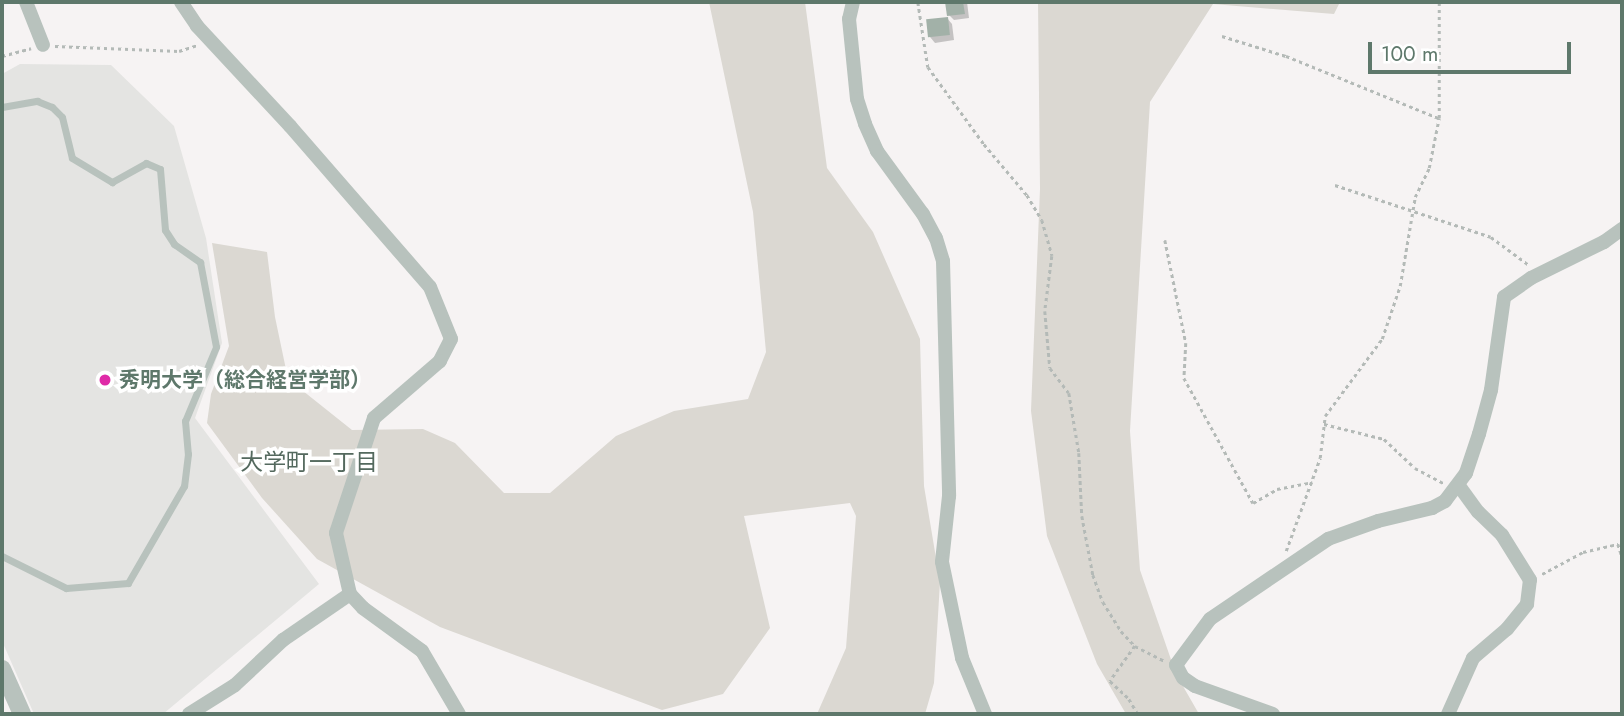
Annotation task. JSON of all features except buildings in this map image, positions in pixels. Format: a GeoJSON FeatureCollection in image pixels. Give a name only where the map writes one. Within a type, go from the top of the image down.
{"type":"FeatureCollection","features":[{"type":"Feature","properties":{"kind":"street"},"geometry":{"type":"LineString","coordinates":[[26,2],[43,45]]}},
{"type":"Feature","properties":{"kind":"street"},"geometry":{"type":"LineString","coordinates":[[181,2],[211,40],[290,126],[429,287],[451,339],[440,361],[374,418],[336,533],[350,594],[363,608],[422,651],[459,714]]}},
{"type":"Feature","properties":{"kind":"street"},"geometry":{"type":"LineString","coordinates":[[853,2],[849,19],[858,99],[865,124],[877,151],[923,214],[936,238],[943,261],[949,496],[942,562],[962,658],[985,714]]}},
{"type":"Feature","properties":{"kind":"street"},"geometry":{"type":"LineString","coordinates":[[1273,714],[1195,686],[1182,678],[1176,665],[1210,619],[1328,539],[1378,521],[1432,508],[1457,488],[1479,434],[1491,390],[1504,297],[1540,273],[1604,243],[1622,229]]}},
{"type":"Feature","properties":{"kind":"street"},"geometry":{"type":"LineString","coordinates":[[1448,714],[1473,657],[1507,629],[1527,604],[1530,580],[1502,535],[1478,513],[1457,488]]}},
{"type":"Feature","properties":{"kind":"street"},"geometry":{"type":"LineString","coordinates":[[189,714],[235,685],[283,640],[350,594]]}},
{"type":"Feature","properties":{"kind":"street"},"geometry":{"type":"LineString","coordinates":[[2,669],[22,714]]}},
{"type":"Feature","properties":{"kind":"lane"},"geometry":{"type":"LineString","coordinates":[[2,107],[37,101],[52,107],[62,117],[72,158],[112,182],[146,163],[160,169],[165,230],[174,244],[200,262],[216,347],[185,421],[188,454],[184,486],[128,583],[66,588],[2,556]]}},
{"type":"Feature","properties":{"kind":"path"},"geometry":{"type":"LineString","coordinates":[[918,2],[928,66],[984,144],[1027,195],[1042,220],[1052,256],[1045,311],[1049,368],[1069,393],[1079,453],[1083,516],[1093,575],[1103,602],[1121,631],[1135,646],[1176,665]]}},
{"type":"Feature","properties":{"kind":"path"},"geometry":{"type":"LineString","coordinates":[[1288,568],[1286,550],[1320,458],[1324,424],[1333,405],[1382,339],[1400,286],[1415,197],[1429,168],[1440,118],[1439,2]]}},
{"type":"Feature","properties":{"kind":"path"},"geometry":{"type":"LineString","coordinates":[[1222,36],[1286,56],[1440,118]]}},
{"type":"Feature","properties":{"kind":"path"},"geometry":{"type":"LineString","coordinates":[[2,57],[43,45],[179,51],[211,40]]}},
{"type":"Feature","properties":{"kind":"path"},"geometry":{"type":"LineString","coordinates":[[1335,185],[1412,214],[1491,237],[1540,273]]}},
{"type":"Feature","properties":{"kind":"path"},"geometry":{"type":"LineString","coordinates":[[1164,240],[1186,343],[1184,378],[1253,503],[1277,489],[1312,482]]}},
{"type":"Feature","properties":{"kind":"path"},"geometry":{"type":"LineString","coordinates":[[1324,424],[1384,439],[1415,468],[1457,488]]}},
{"type":"Feature","properties":{"kind":"path"},"geometry":{"type":"LineString","coordinates":[[1530,580],[1583,552],[1618,544],[1622,556]]}},
{"type":"Feature","properties":{"kind":"path"},"geometry":{"type":"LineString","coordinates":[[1135,646],[1110,681],[1129,699],[1138,714]]}},
{"type":"Feature","properties":{"kind":"shaded area"},"geometry":{"type":"Polygon","coordinates":[[[709,2],[805,2],[827,168],[873,232],[920,339],[924,486],[940,582],[934,683],[925,714],[817,714],[846,648],[856,516],[850,503],[744,516],[770,628],[723,694],[662,710],[440,627],[317,559],[262,498],[207,423],[211,394],[229,346],[212,243],[267,252],[275,317],[288,379],[352,430],[423,429],[455,443],[504,493],[550,493],[616,436],[674,411],[748,399],[766,352],[753,212],[709,2]]]}},
{"type":"Feature","properties":{"kind":"shaded area"},"geometry":{"type":"Polygon","coordinates":[[[1038,2],[1340,2],[1334,14],[1213,4],[1150,102],[1130,431],[1140,570],[1176,674],[1199,714],[1126,714],[1097,664],[1047,536],[1031,411],[1040,189],[1038,2]]]}},
{"type":"Feature","properties":{"kind":"shaded area","name":"秀明大学（総合経営学部）"},"geometry":{"type":"Polygon","coordinates":[[[20,64],[111,65],[174,126],[206,238],[222,343],[195,418],[319,584],[163,714],[34,714],[2,641],[2,74],[20,64]]]}},
{"type":"Feature","properties":{"kind":"place","name":"秀明大学（総合経営学部）"},"geometry":{"type":"Point","coordinates":[105,380]}},
{"type":"Feature","properties":{"kind":"district","name":"大学町一丁目"},"geometry":{"type":"Point","coordinates":[309,462]}}]}
